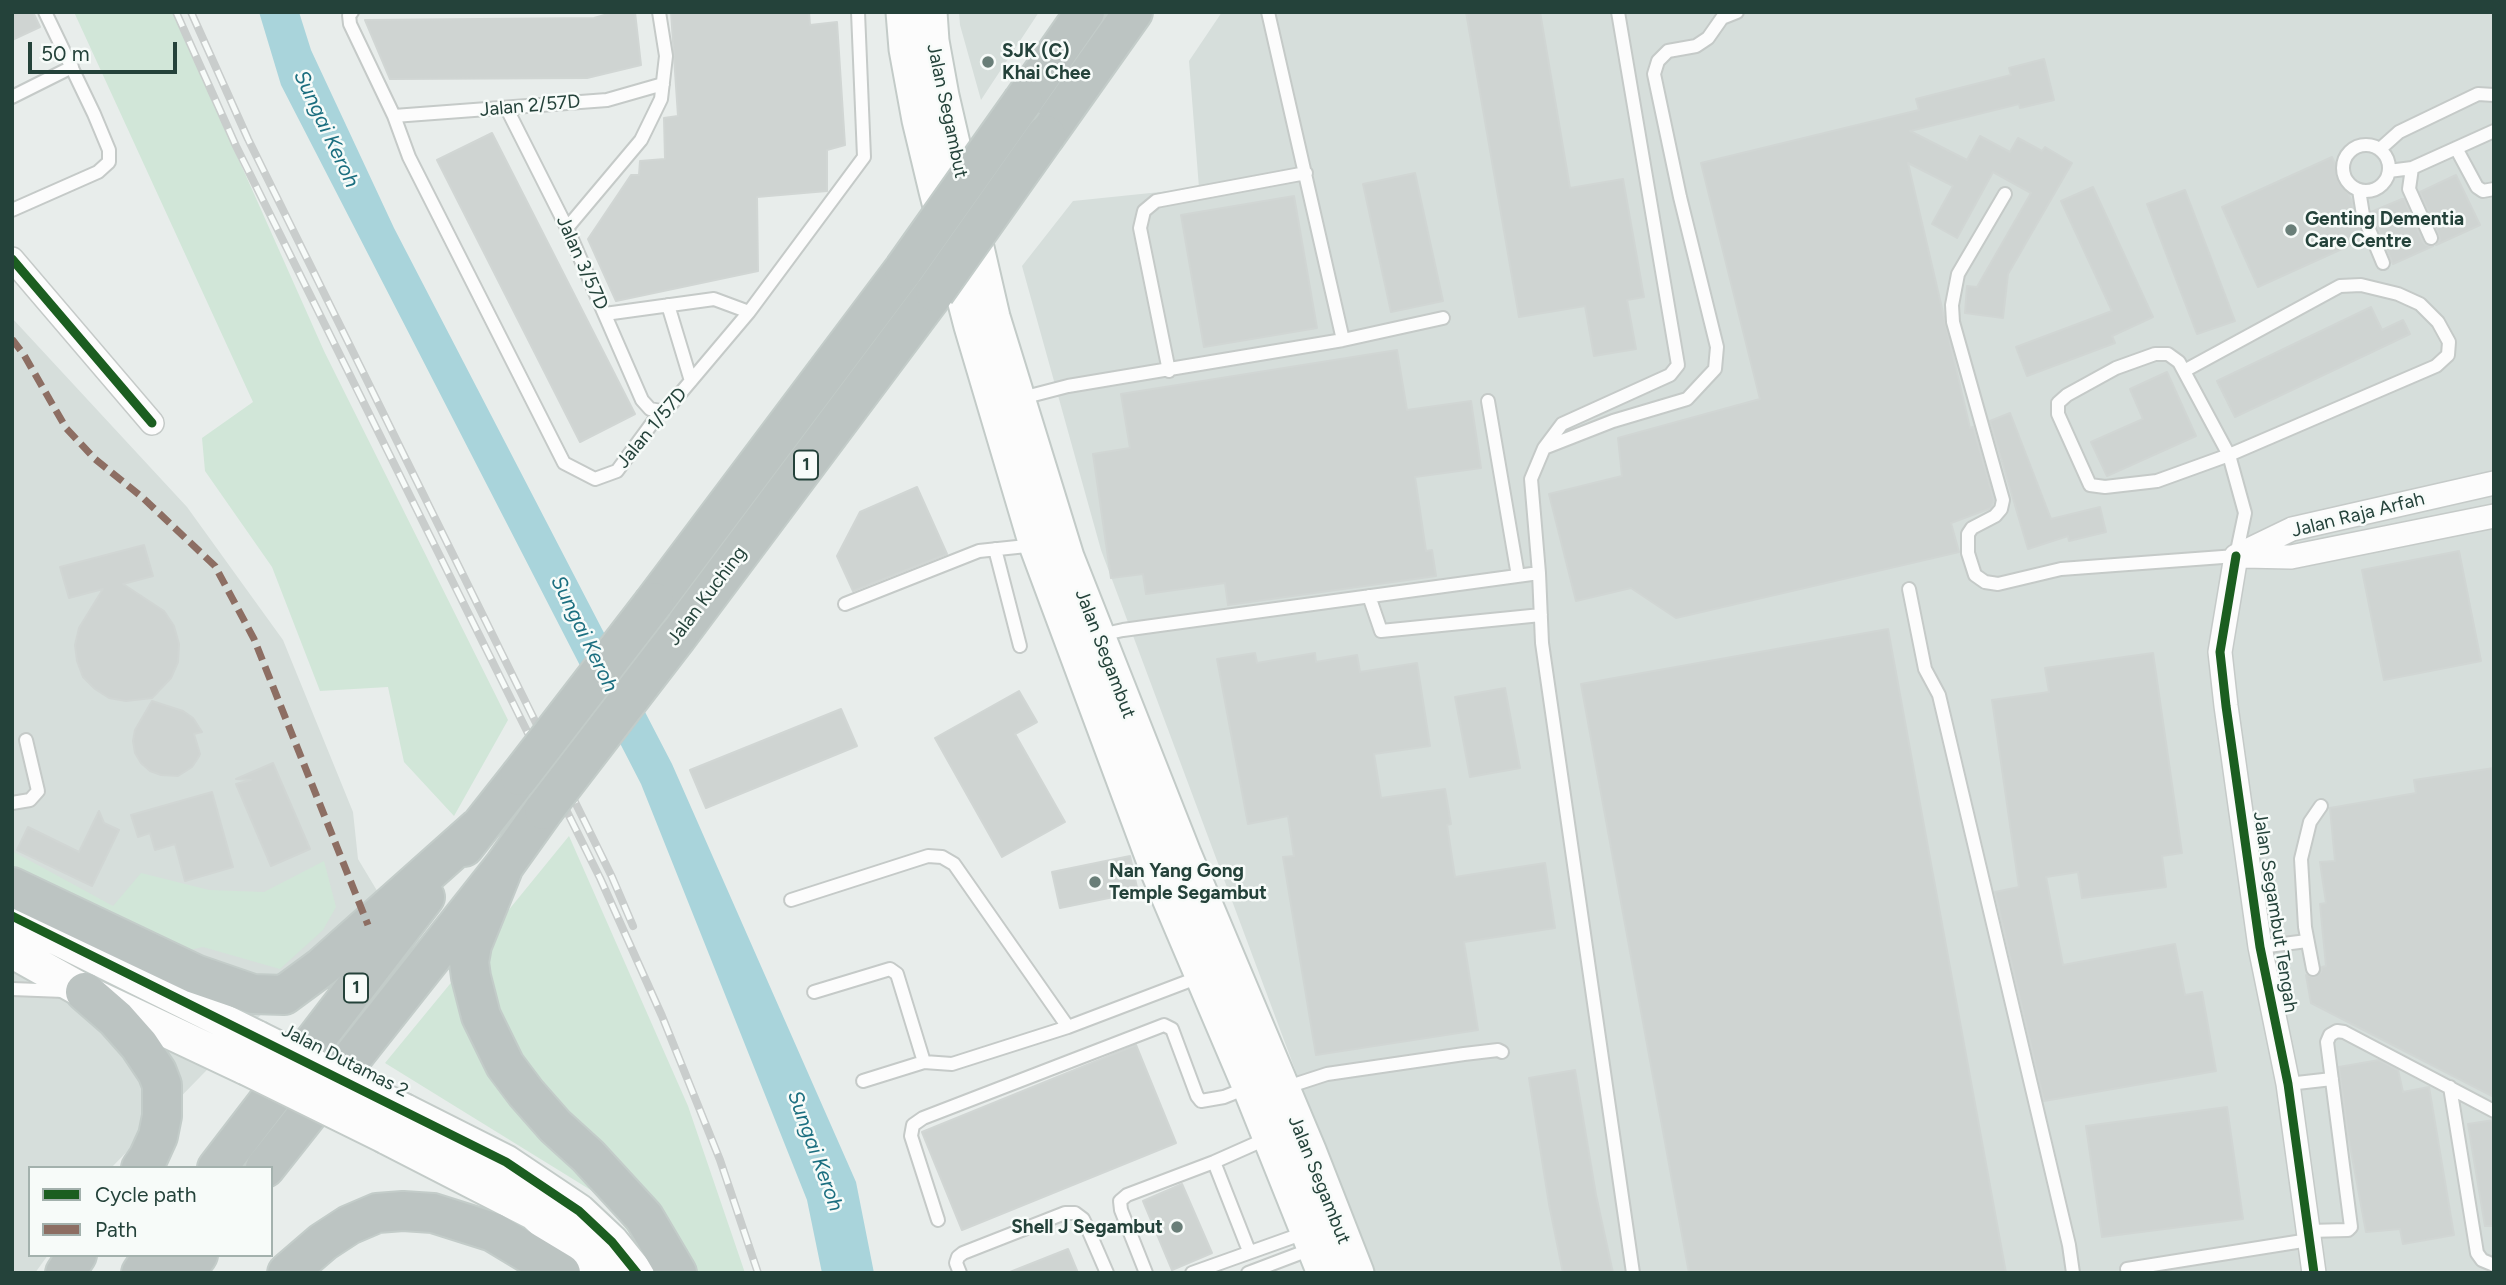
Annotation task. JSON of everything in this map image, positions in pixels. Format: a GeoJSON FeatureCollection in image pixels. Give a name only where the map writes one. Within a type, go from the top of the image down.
{"type":"FeatureCollection","features":[{"type":"Feature","properties":{"kind":"highway","name":"Jalan Kuching"},"geometry":{"type":"LineString","coordinates":[[219,1166],[654,602],[904,269],[1085,12]]}},
{"type":"Feature","properties":{"kind":"highway","name":"Jalan Kuching"},"geometry":{"type":"LineString","coordinates":[[267,1166],[504,866],[677,637],[935,292],[1133,12]]}},
{"type":"Feature","properties":{"kind":"highway"},"geometry":{"type":"LineString","coordinates":[[12,887],[195,974],[253,994],[284,995],[322,967],[478,828]]}},
{"type":"Feature","properties":{"kind":"highway"},"geometry":{"type":"LineString","coordinates":[[504,866],[472,945],[469,962],[481,1016],[512,1075],[555,1126],[588,1156],[644,1217],[677,1273]]}},
{"type":"Feature","properties":{"kind":"highway"},"geometry":{"type":"LineString","coordinates":[[85,992],[116,1018],[139,1045],[157,1072],[162,1085],[162,1116],[158,1136],[142,1166]]}},
{"type":"Feature","properties":{"kind":"highway"},"geometry":{"type":"LineString","coordinates":[[287,1273],[323,1242],[349,1225],[377,1213],[403,1211],[433,1213],[493,1232],[561,1273]]}},
{"type":"Feature","properties":{"kind":"highway"},"geometry":{"type":"LineString","coordinates":[[65,1273],[76,1257]]}},
{"type":"Feature","properties":{"kind":"highway"},"geometry":{"type":"LineString","coordinates":[[141,1273],[152,1257]]}},
{"type":"Feature","properties":{"kind":"highway"},"geometry":{"type":"LineString","coordinates":[[184,1273],[196,1257]]}},
{"type":"Feature","properties":{"kind":"main road","name":"Jalan Segambut"},"geometry":{"type":"LineString","coordinates":[[903,12],[906,49],[919,120],[936,191],[971,326],[1037,545],[1157,870],[1202,976],[1265,1093],[1270,1136],[1320,1246],[1357,1273]]}},
{"type":"Feature","properties":{"kind":"main road","name":"Jalan Segambut"},"geometry":{"type":"LineString","coordinates":[[930,12],[932,41],[942,96],[993,317],[1067,557],[1185,856],[1320,1246]]}},
{"type":"Feature","properties":{"kind":"main road","name":"Jalan Dutamas 2"},"geometry":{"type":"LineString","coordinates":[[12,916],[258,1038],[534,1213],[600,1273]]}},
{"type":"Feature","properties":{"kind":"main road","name":"Jalan Dutamas 2"},"geometry":{"type":"LineString","coordinates":[[12,951],[85,992],[246,1068],[506,1162],[579,1211],[612,1242],[637,1273]]}},
{"type":"Feature","properties":{"kind":"main road"},"geometry":{"type":"LineString","coordinates":[[554,1195],[617,1273]]}},
{"type":"Feature","properties":{"kind":"street"},"geometry":{"type":"LineString","coordinates":[[12,259],[152,423]]}},
{"type":"Feature","properties":{"kind":"street","name":"Jalan Raja Arfah"},"geometry":{"type":"LineString","coordinates":[[2236,556],[2292,529],[2494,483]]}},
{"type":"Feature","properties":{"kind":"street","name":"Jalan Raja Arfah"},"geometry":{"type":"LineString","coordinates":[[2236,556],[2291,557],[2494,516]]}},
{"type":"Feature","properties":{"kind":"street","name":"Jalan Segambut Tengah"},"geometry":{"type":"LineString","coordinates":[[2236,556],[2220,652],[2260,947],[2288,1084],[2314,1273]]}},
{"type":"Feature","properties":{"kind":"lane"},"geometry":{"type":"LineString","coordinates":[[12,210],[99,172],[109,162],[108,150],[46,12]]}},
{"type":"Feature","properties":{"kind":"lane","name":"Jalan 1/57D"},"geometry":{"type":"LineString","coordinates":[[352,12],[349,15],[350,24],[394,116],[409,157],[564,463],[595,479],[617,471],[661,411],[668,408],[749,312],[864,157],[858,12]]}},
{"type":"Feature","properties":{"kind":"lane"},"geometry":{"type":"LineString","coordinates":[[567,228],[641,140],[662,99],[666,55],[659,12]]}},
{"type":"Feature","properties":{"kind":"lane"},"geometry":{"type":"LineString","coordinates":[[1268,12],[1343,340]]}},
{"type":"Feature","properties":{"kind":"lane"},"geometry":{"type":"LineString","coordinates":[[1618,12],[1678,365],[1670,375],[1562,424],[1544,448],[1531,479],[1542,643],[1633,1273]]}},
{"type":"Feature","properties":{"kind":"lane"},"geometry":{"type":"LineString","coordinates":[[1544,448],[1614,421],[1687,399],[1716,369],[1717,347],[1680,197],[1654,74],[1658,61],[1668,51],[1696,46],[1708,38],[1722,18],[1737,12]]}},
{"type":"Feature","properties":{"kind":"lane"},"geometry":{"type":"LineString","coordinates":[[12,97],[72,67]]}},
{"type":"Feature","properties":{"kind":"lane","name":"Jalan 2/57D"},"geometry":{"type":"LineString","coordinates":[[394,116],[607,100],[663,83]]}},
{"type":"Feature","properties":{"kind":"lane"},"geometry":{"type":"LineString","coordinates":[[2380,149],[2399,132],[2478,94],[2494,95]]}},
{"type":"Feature","properties":{"kind":"lane","name":"Jalan 3/57D"},"geometry":{"type":"LineString","coordinates":[[507,108],[567,228],[642,400],[650,409],[661,411]]}},
{"type":"Feature","properties":{"kind":"lane"},"geometry":{"type":"LineString","coordinates":[[2389,171],[2412,168],[2494,131]]}},
{"type":"Feature","properties":{"kind":"lane"},"geometry":{"type":"LineString","coordinates":[[2373,145],[2380,149],[2386,155],[2389,171],[2387,178],[2375,189],[2359,190],[2346,180],[2343,173],[2346,157],[2357,146],[2373,145]]}},
{"type":"Feature","properties":{"kind":"lane"},"geometry":{"type":"LineString","coordinates":[[2456,148],[2477,187],[2483,191],[2494,189]]}},
{"type":"Feature","properties":{"kind":"lane"},"geometry":{"type":"LineString","coordinates":[[2412,168],[2409,189],[2431,238]]}},
{"type":"Feature","properties":{"kind":"lane"},"geometry":{"type":"LineString","coordinates":[[1169,371],[1140,228],[1144,211],[1156,201],[1306,173]]}},
{"type":"Feature","properties":{"kind":"lane"},"geometry":{"type":"LineString","coordinates":[[2359,190],[2362,215],[2383,263]]}},
{"type":"Feature","properties":{"kind":"lane"},"geometry":{"type":"LineString","coordinates":[[2005,194],[1958,274],[1954,287],[1953,322],[2003,500],[2001,509],[1995,516],[1972,528],[1968,534],[1968,553],[1975,575],[1985,582],[1998,584],[2062,569],[2236,556],[2245,513],[2228,455],[2179,362],[2168,354],[2155,354],[2116,368],[2067,394],[2058,403],[2058,414],[2090,485],[2157,481],[2228,455],[2436,366],[2448,355],[2449,342],[2438,322],[2420,304],[2361,285],[2340,286],[2184,371]]}},
{"type":"Feature","properties":{"kind":"lane"},"geometry":{"type":"LineString","coordinates":[[605,314],[714,299],[749,312]]}},
{"type":"Feature","properties":{"kind":"lane"},"geometry":{"type":"LineString","coordinates":[[668,305],[691,381]]}},
{"type":"Feature","properties":{"kind":"lane"},"geometry":{"type":"LineString","coordinates":[[1018,399],[1068,386],[1343,340],[1443,318]]}},
{"type":"Feature","properties":{"kind":"lane"},"geometry":{"type":"LineString","coordinates":[[1488,401],[1518,576]]}},
{"type":"Feature","properties":{"kind":"lane"},"geometry":{"type":"LineString","coordinates":[[845,604],[979,551],[1037,545]]}},
{"type":"Feature","properties":{"kind":"lane"},"geometry":{"type":"LineString","coordinates":[[995,549],[1020,646]]}},
{"type":"Feature","properties":{"kind":"lane"},"geometry":{"type":"LineString","coordinates":[[1098,636],[1123,630],[1539,573]]}},
{"type":"Feature","properties":{"kind":"lane"},"geometry":{"type":"LineString","coordinates":[[1909,589],[1925,669],[1939,695],[2069,1245],[2073,1273]]}},
{"type":"Feature","properties":{"kind":"lane"},"geometry":{"type":"LineString","coordinates":[[1369,596],[1381,631],[1541,615]]}},
{"type":"Feature","properties":{"kind":"lane"},"geometry":{"type":"LineString","coordinates":[[12,803],[30,800],[38,791],[26,740]]}},
{"type":"Feature","properties":{"kind":"lane"},"geometry":{"type":"LineString","coordinates":[[2313,969],[2307,942],[2301,859],[2310,822],[2321,806]]}},
{"type":"Feature","properties":{"kind":"lane"},"geometry":{"type":"LineString","coordinates":[[791,900],[928,856],[942,857],[954,864],[1068,1027]]}},
{"type":"Feature","properties":{"kind":"lane"},"geometry":{"type":"LineString","coordinates":[[2260,947],[2307,942]]}},
{"type":"Feature","properties":{"kind":"lane"},"geometry":{"type":"LineString","coordinates":[[814,992],[890,969],[897,974],[924,1062]]}},
{"type":"Feature","properties":{"kind":"lane"},"geometry":{"type":"LineString","coordinates":[[863,1081],[924,1062],[952,1064],[1068,1027],[1202,976]]}},
{"type":"Feature","properties":{"kind":"lane"},"geometry":{"type":"LineString","coordinates":[[12,989],[85,992]]}},
{"type":"Feature","properties":{"kind":"lane"},"geometry":{"type":"LineString","coordinates":[[937,1220],[911,1136],[913,1125],[923,1118],[1164,1025],[1172,1029],[1201,1101],[1265,1093],[1327,1074],[1464,1054],[1498,1050],[1503,1052]]}},
{"type":"Feature","properties":{"kind":"lane"},"geometry":{"type":"LineString","coordinates":[[2127,1269],[2348,1230],[2351,1227],[2327,1042],[2330,1035],[2336,1031],[2344,1032],[2494,1111]]}},
{"type":"Feature","properties":{"kind":"lane"},"geometry":{"type":"LineString","coordinates":[[2288,1084],[2332,1079]]}},
{"type":"Feature","properties":{"kind":"lane"},"geometry":{"type":"LineString","coordinates":[[2450,1087],[2477,1253],[2482,1260],[2494,1265]]}},
{"type":"Feature","properties":{"kind":"lane"},"geometry":{"type":"LineString","coordinates":[[1146,1273],[1121,1210],[1120,1201],[1127,1195],[1214,1162],[1270,1136]]}},
{"type":"Feature","properties":{"kind":"lane"},"geometry":{"type":"LineString","coordinates":[[1214,1162],[1249,1251]]}},
{"type":"Feature","properties":{"kind":"lane"},"geometry":{"type":"LineString","coordinates":[[960,1273],[956,1263],[963,1253],[1065,1213],[1076,1213],[1083,1219],[1107,1273]]}},
{"type":"Feature","properties":{"kind":"lane"},"geometry":{"type":"LineString","coordinates":[[1192,1273],[1249,1251],[1320,1246]]}},
{"type":"Feature","properties":{"kind":"lane"},"geometry":{"type":"LineString","coordinates":[[1248,1273],[1320,1246]]}},
{"type":"Feature","properties":{"kind":"shaded area","name":"SJK (C) Khai Chee"},"geometry":{"type":"Polygon","coordinates":[[[959,12],[1039,12],[981,100],[960,25],[959,12]]]}},
{"type":"Feature","properties":{"kind":"shaded area"},"geometry":{"type":"Polygon","coordinates":[[[1222,12],[2494,12],[2494,1273],[1371,1273],[1101,550],[1022,266],[1073,201],[1199,188],[1189,61],[1222,12]]]}},
{"type":"Feature","properties":{"kind":"shaded area"},"geometry":{"type":"Polygon","coordinates":[[[12,318],[187,507],[283,640],[353,812],[358,859],[379,894],[113,1166],[28,1166],[28,1257],[47,1257],[35,1273],[12,1273],[12,318]]]}},
{"type":"Feature","properties":{"kind":"green space"},"geometry":{"type":"Polygon","coordinates":[[[74,12],[173,12],[324,351],[508,720],[454,816],[404,762],[388,687],[320,691],[272,567],[205,471],[202,438],[253,402],[74,12]]]}},
{"type":"Feature","properties":{"kind":"green space"},"geometry":{"type":"Polygon","coordinates":[[[569,836],[688,1106],[745,1273],[688,1273],[507,1045],[485,961],[494,928],[569,836]]]}},
{"type":"Feature","properties":{"kind":"green space"},"geometry":{"type":"Polygon","coordinates":[[[12,851],[113,906],[141,873],[209,890],[264,892],[324,861],[336,907],[323,930],[280,969],[203,947],[177,953],[12,870],[12,851]]]}},
{"type":"Feature","properties":{"kind":"green space"},"geometry":{"type":"Polygon","coordinates":[[[459,973],[636,1216],[659,1273],[602,1197],[385,1063],[459,973]]]}},
{"type":"Feature","properties":{"kind":"water","name":"Sungai Keroh"},"geometry":{"type":"Polygon","coordinates":[[[259,12],[299,12],[311,50],[394,228],[672,764],[856,1182],[874,1273],[822,1273],[807,1200],[641,784],[281,85],[259,12]]]}},
{"type":"Feature","properties":{"kind":"building"},"geometry":{"type":"Polygon","coordinates":[[[12,12],[33,12],[40,27],[12,40],[12,12]]]}},
{"type":"Feature","properties":{"kind":"building"},"geometry":{"type":"Polygon","coordinates":[[[615,12],[635,12],[641,65],[587,78],[390,79],[365,20],[594,18],[615,12]]]}},
{"type":"Feature","properties":{"kind":"building"},"geometry":{"type":"Polygon","coordinates":[[[671,12],[809,12],[810,25],[837,22],[845,145],[827,150],[827,191],[757,197],[758,271],[616,301],[588,239],[631,175],[639,175],[640,161],[665,159],[664,118],[678,116],[671,12]]]}},
{"type":"Feature","properties":{"kind":"building"},"geometry":{"type":"Polygon","coordinates":[[[1466,12],[1540,12],[1570,188],[1623,179],[1644,297],[1627,300],[1636,349],[1594,356],[1585,306],[1519,317],[1466,12]]]}},
{"type":"Feature","properties":{"kind":"building"},"geometry":{"type":"Polygon","coordinates":[[[2044,59],[2054,100],[2020,108],[2019,104],[1910,131],[1967,160],[1980,136],[2010,152],[2018,138],[2042,151],[2045,147],[2072,163],[2008,274],[2003,318],[1965,313],[1967,286],[1977,287],[2031,193],[1993,172],[1957,238],[1932,224],[1953,186],[1908,163],[1970,428],[1973,427],[1994,500],[1991,508],[1951,523],[1959,552],[1676,618],[1631,588],[1576,601],[1549,494],[1622,476],[1618,438],[1760,399],[1701,163],[1919,110],[1916,99],[2011,75],[2009,68],[2044,59]]]}},
{"type":"Feature","properties":{"kind":"building"},"geometry":{"type":"Polygon","coordinates":[[[492,133],[635,414],[580,442],[437,160],[492,133]]]}},
{"type":"Feature","properties":{"kind":"building","name":"Genting Dementia Care Centre"},"geometry":{"type":"Polygon","coordinates":[[[2332,157],[2352,202],[2364,239],[2258,287],[2222,207],[2332,157]]]}},
{"type":"Feature","properties":{"kind":"building"},"geometry":{"type":"Polygon","coordinates":[[[1415,173],[1443,301],[1391,312],[1363,184],[1415,173]]]}},
{"type":"Feature","properties":{"kind":"building"},"geometry":{"type":"Polygon","coordinates":[[[2456,175],[2480,225],[2436,245],[2440,240],[2439,235],[2420,192],[2456,175]]]}},
{"type":"Feature","properties":{"kind":"building"},"geometry":{"type":"Polygon","coordinates":[[[2093,187],[2153,317],[2112,336],[2115,343],[2027,376],[2016,347],[2112,311],[2061,201],[2093,187]]]}},
{"type":"Feature","properties":{"kind":"building"},"geometry":{"type":"Polygon","coordinates":[[[2185,190],[2235,321],[2197,334],[2147,204],[2185,190]]]}},
{"type":"Feature","properties":{"kind":"building"},"geometry":{"type":"Polygon","coordinates":[[[1294,196],[1317,328],[1204,347],[1181,215],[1294,196]]]}},
{"type":"Feature","properties":{"kind":"building"},"geometry":{"type":"Polygon","coordinates":[[[2402,199],[2423,242],[2433,246],[2393,264],[2371,212],[2402,199]]]}},
{"type":"Feature","properties":{"kind":"building"},"geometry":{"type":"Polygon","coordinates":[[[2371,307],[2382,330],[2403,320],[2410,334],[2235,417],[2217,381],[2371,307]]]}},
{"type":"Feature","properties":{"kind":"building"},"geometry":{"type":"Polygon","coordinates":[[[1397,350],[1407,410],[1471,401],[1481,468],[1415,477],[1426,551],[1432,550],[1436,576],[1228,605],[1225,583],[1146,594],[1143,574],[1111,578],[1093,454],[1130,448],[1121,394],[1397,350]]]}},
{"type":"Feature","properties":{"kind":"building"},"geometry":{"type":"Polygon","coordinates":[[[2167,372],[2196,436],[2107,476],[2091,442],[2143,419],[2130,389],[2167,372]]]}},
{"type":"Feature","properties":{"kind":"building"},"geometry":{"type":"Polygon","coordinates":[[[2010,413],[2051,519],[2100,507],[2106,532],[2069,541],[2068,536],[2028,549],[1990,421],[2010,413]]]}},
{"type":"Feature","properties":{"kind":"building"},"geometry":{"type":"Polygon","coordinates":[[[917,487],[947,554],[853,591],[837,556],[860,512],[917,487]]]}},
{"type":"Feature","properties":{"kind":"building"},"geometry":{"type":"Polygon","coordinates":[[[144,545],[153,576],[123,584],[164,611],[174,626],[179,644],[178,662],[171,678],[152,698],[126,701],[109,698],[95,689],[83,677],[77,661],[75,645],[79,628],[103,589],[69,598],[60,567],[144,545]]]}},
{"type":"Feature","properties":{"kind":"building"},"geometry":{"type":"Polygon","coordinates":[[[2459,551],[2481,661],[2384,680],[2362,570],[2459,551]]]}},
{"type":"Feature","properties":{"kind":"building"},"geometry":{"type":"Polygon","coordinates":[[[1888,629],[2006,1273],[1689,1273],[1581,684],[1888,629]]]}},
{"type":"Feature","properties":{"kind":"building"},"geometry":{"type":"Polygon","coordinates":[[[1255,653],[1257,663],[1315,653],[1316,662],[1357,655],[1360,672],[1417,663],[1430,746],[1374,754],[1381,798],[1445,789],[1455,877],[1545,863],[1555,928],[1464,942],[1478,1030],[1316,1055],[1283,857],[1294,856],[1288,816],[1248,824],[1217,659],[1255,653]]]}},
{"type":"Feature","properties":{"kind":"building"},"geometry":{"type":"Polygon","coordinates":[[[2153,653],[2182,853],[2162,856],[2166,887],[2082,898],[2078,872],[2046,877],[2063,965],[2175,944],[2185,995],[2202,992],[2216,1071],[2044,1101],[1995,892],[2019,887],[1992,700],[2049,692],[2045,668],[2153,653]]]}},
{"type":"Feature","properties":{"kind":"building"},"geometry":{"type":"Polygon","coordinates":[[[1505,688],[1520,768],[1470,777],[1455,697],[1505,688]]]}},
{"type":"Feature","properties":{"kind":"building"},"geometry":{"type":"Polygon","coordinates":[[[1019,691],[1037,722],[1015,734],[1065,822],[1002,857],[935,738],[1019,691]]]}},
{"type":"Feature","properties":{"kind":"building"},"geometry":{"type":"Polygon","coordinates":[[[152,701],[183,711],[193,718],[202,732],[194,734],[200,754],[198,758],[192,767],[178,776],[150,771],[135,753],[135,730],[152,701]]]}},
{"type":"Feature","properties":{"kind":"building"},"geometry":{"type":"Polygon","coordinates":[[[841,709],[857,746],[706,808],[690,770],[841,709]]]}},
{"type":"Feature","properties":{"kind":"building"},"geometry":{"type":"Polygon","coordinates":[[[273,763],[310,849],[271,866],[236,784],[251,780],[236,779],[273,763]]]}},
{"type":"Feature","properties":{"kind":"building"},"geometry":{"type":"Polygon","coordinates":[[[2494,768],[2494,1097],[2311,1003],[2306,975],[2315,977],[2322,967],[2326,966],[2320,904],[2326,903],[2320,862],[2335,861],[2330,808],[2416,793],[2414,780],[2494,768]]]}},
{"type":"Feature","properties":{"kind":"building"},"geometry":{"type":"Polygon","coordinates":[[[212,792],[233,867],[185,881],[175,844],[155,850],[150,833],[138,837],[131,815],[212,792]]]}},
{"type":"Feature","properties":{"kind":"building"},"geometry":{"type":"Polygon","coordinates":[[[99,811],[104,823],[119,830],[92,886],[17,850],[28,827],[79,852],[99,811]]]}},
{"type":"Feature","properties":{"kind":"building","name":"Nan Yang Gong Temple Segambut"},"geometry":{"type":"Polygon","coordinates":[[[1130,856],[1138,892],[1060,908],[1052,872],[1130,856]]]}},
{"type":"Feature","properties":{"kind":"building"},"geometry":{"type":"Polygon","coordinates":[[[1136,1045],[1176,1143],[962,1230],[922,1132],[1136,1045]]]}},
{"type":"Feature","properties":{"kind":"building"},"geometry":{"type":"Polygon","coordinates":[[[2379,1060],[2398,1070],[2403,1092],[2429,1087],[2454,1235],[2403,1244],[2400,1229],[2366,1232],[2339,1067],[2379,1060]]]}},
{"type":"Feature","properties":{"kind":"building"},"geometry":{"type":"Polygon","coordinates":[[[1575,1070],[1596,1195],[1613,1273],[1563,1273],[1549,1204],[1529,1078],[1575,1070]]]}},
{"type":"Feature","properties":{"kind":"building"},"geometry":{"type":"Polygon","coordinates":[[[2227,1107],[2243,1219],[2102,1237],[2086,1126],[2227,1107]]]}},
{"type":"Feature","properties":{"kind":"building"},"geometry":{"type":"Polygon","coordinates":[[[2494,1120],[2494,1226],[2485,1226],[2468,1124],[2494,1120]]]}},
{"type":"Feature","properties":{"kind":"building","name":"Shell J Segambut"},"geometry":{"type":"Polygon","coordinates":[[[1182,1184],[1212,1253],[1172,1270],[1143,1201],[1182,1184]]]}},
{"type":"Feature","properties":{"kind":"building"},"geometry":{"type":"Polygon","coordinates":[[[1068,1249],[1078,1273],[1010,1273],[1010,1272],[1068,1249]]]}},
{"type":"Feature","properties":{"kind":"railway"},"geometry":{"type":"LineString","coordinates":[[176,12],[236,146],[600,878],[662,1016],[720,1160],[758,1273]]}},
{"type":"Feature","properties":{"kind":"railway"},"geometry":{"type":"LineString","coordinates":[[191,12],[248,139],[612,877],[633,926]]}},
{"type":"Feature","properties":{"kind":"marked path"},"geometry":{"type":"LineString","coordinates":[[12,339],[66,428],[95,459],[142,497],[215,566],[254,639],[368,925]]}},
{"type":"Feature","properties":{"kind":"cycle path"},"geometry":{"type":"LineString","coordinates":[[12,259],[152,423]]}},
{"type":"Feature","properties":{"kind":"cycle path"},"geometry":{"type":"LineString","coordinates":[[2236,556],[2220,652],[2260,947],[2288,1084],[2314,1273]]}},
{"type":"Feature","properties":{"kind":"cycle path"},"geometry":{"type":"LineString","coordinates":[[12,916],[506,1162],[579,1211],[612,1242],[637,1273]]}},
{"type":"Feature","properties":{"kind":"place","name":"SJK (C) Khai Chee"},"geometry":{"type":"Point","coordinates":[988,62]}},
{"type":"Feature","properties":{"kind":"place","name":"Genting Dementia Care Centre"},"geometry":{"type":"Point","coordinates":[2291,230]}},
{"type":"Feature","properties":{"kind":"place","name":"Nan Yang Gong Temple Segambut"},"geometry":{"type":"Point","coordinates":[1095,882]}},
{"type":"Feature","properties":{"kind":"place","name":"Shell J Segambut"},"geometry":{"type":"Point","coordinates":[1177,1227]}}]}
